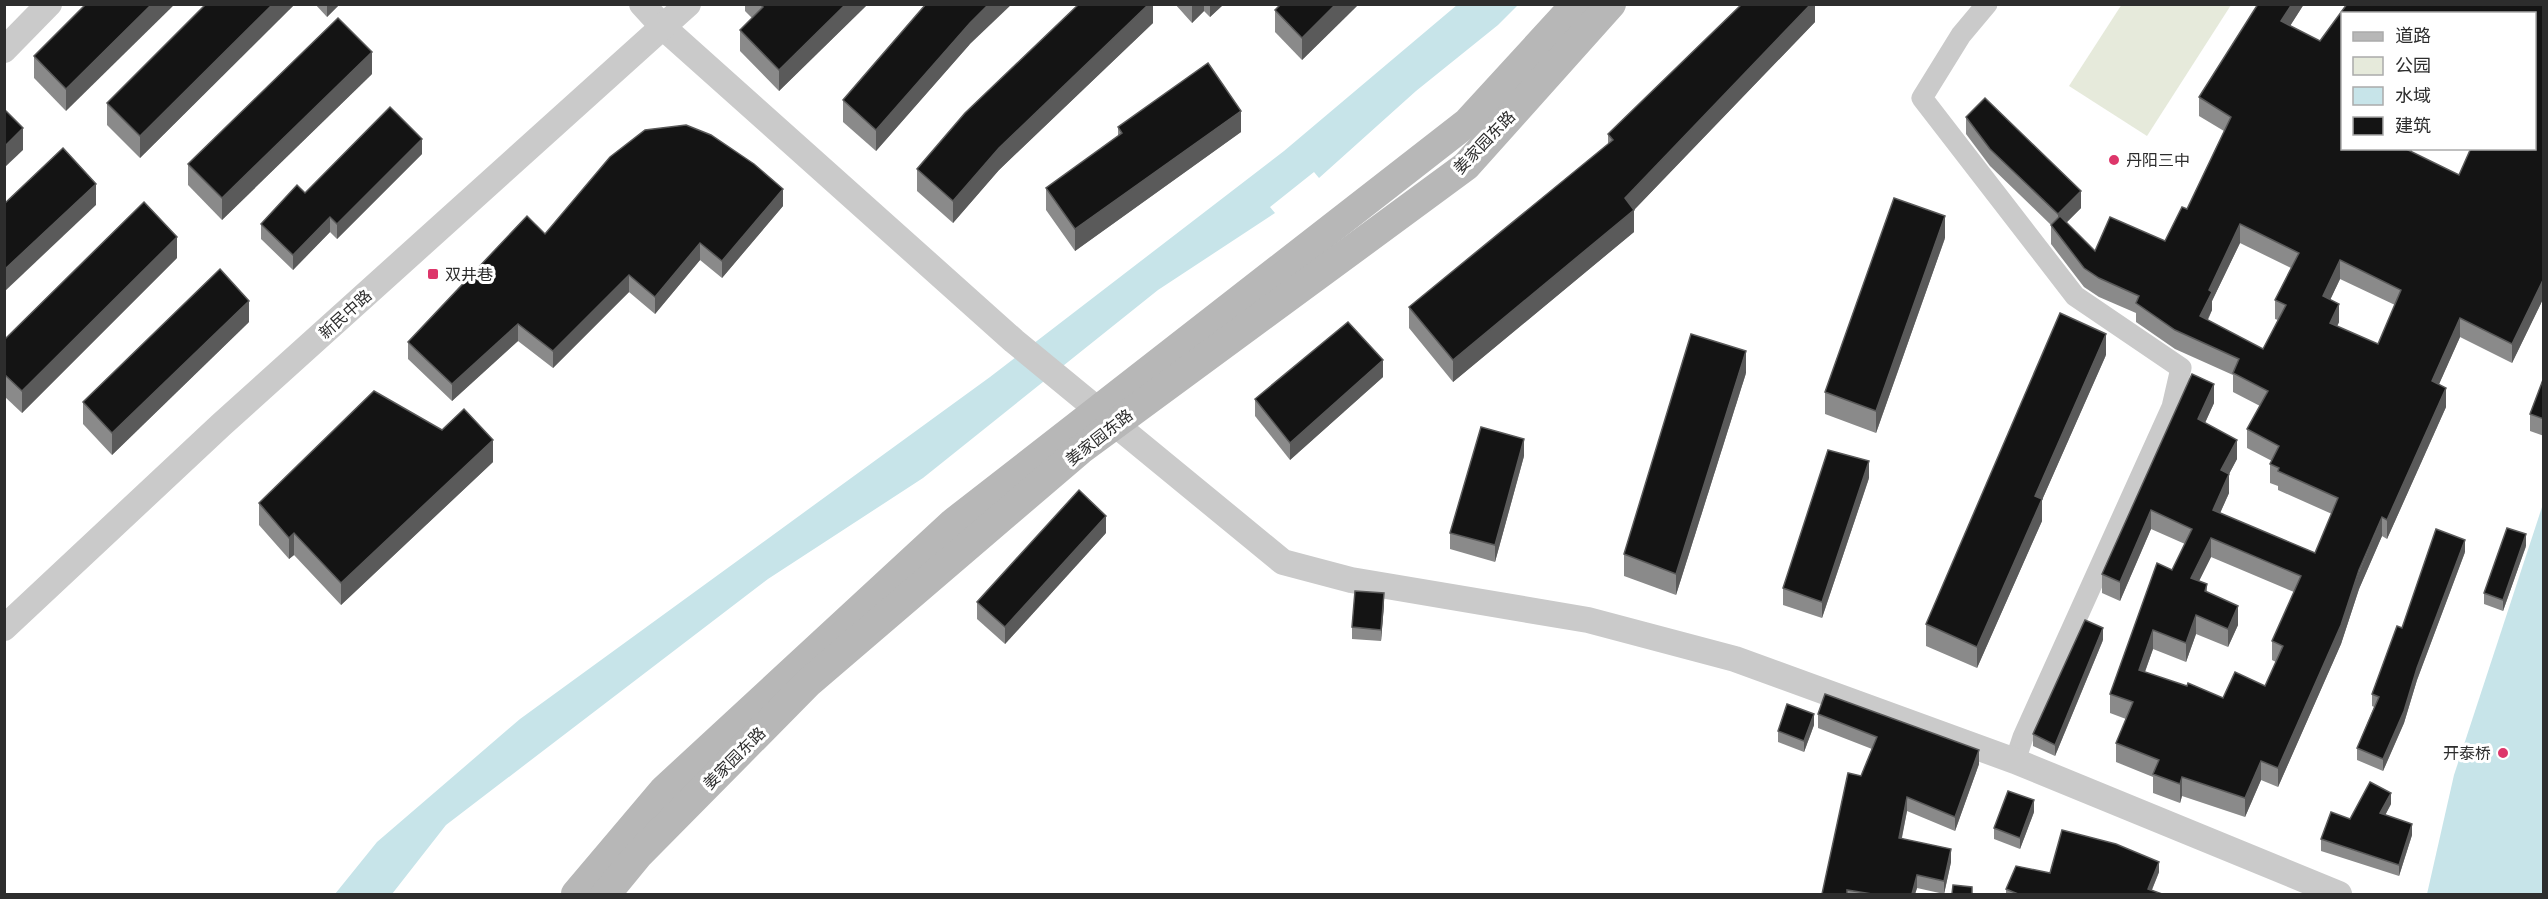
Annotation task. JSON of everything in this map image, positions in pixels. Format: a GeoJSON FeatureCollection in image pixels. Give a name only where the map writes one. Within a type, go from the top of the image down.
{"type":"FeatureCollection","features":[{"type":"Feature","properties":{"kind":"main road","name":"姜家园东路"},"geometry":{"type":"LineString","coordinates":[[606,894],[638,855],[808,682],[1105,417],[1468,122],[1576,4]]}},
{"type":"Feature","properties":{"kind":"main road","name":"姜家园东路"},"geometry":{"type":"LineString","coordinates":[[576,894],[672,782],[953,523],[1466,166],[1611,4]]}},
{"type":"Feature","properties":{"kind":"street"},"geometry":{"type":"LineString","coordinates":[[4,50],[49,4]]}},
{"type":"Feature","properties":{"kind":"street"},"geometry":{"type":"LineString","coordinates":[[642,4],[664,28],[1014,341],[1283,562],[1351,580],[1588,620],[1735,659],[2015,762],[2339,894]]}},
{"type":"Feature","properties":{"kind":"street","name":"新民中路"},"geometry":{"type":"LineString","coordinates":[[4,628],[221,425],[688,4]]}},
{"type":"Feature","properties":{"kind":"street"},"geometry":{"type":"LineString","coordinates":[[1987,4],[1961,35],[1923,98],[2075,296],[2181,368],[2172,407],[2023,736],[2015,762]]}},
{"type":"Feature","properties":{"kind":"green space"},"geometry":{"type":"Polygon","coordinates":[[[2122,4],[2231,5],[2147,136],[2069,86],[2122,4]]]}},
{"type":"Feature","properties":{"kind":"water"},"geometry":{"type":"Polygon","coordinates":[[[1457,5],[1518,5],[1498,25],[1416,91],[1319,178],[1314,172],[1270,207],[1275,213],[1158,290],[923,478],[768,579],[446,825],[392,894],[335,894],[377,842],[520,719],[990,377],[1284,151],[1457,5]]]}},
{"type":"Feature","properties":{"kind":"water"},"geometry":{"type":"Polygon","coordinates":[[[2543,504],[2543,894],[2427,894],[2454,775],[2543,504]]]}},
{"type":"Feature","properties":{"kind":"building"},"geometry":{"type":"Polygon","coordinates":[[[86,4],[152,4],[66,89],[34,56],[86,4]]]}},
{"type":"Feature","properties":{"kind":"building"},"geometry":{"type":"Polygon","coordinates":[[[206,4],[273,4],[140,136],[107,103],[206,4]]]}},
{"type":"Feature","properties":{"kind":"building"},"geometry":{"type":"Polygon","coordinates":[[[760,4],[846,4],[779,70],[740,30],[763,7],[760,4]]]}},
{"type":"Feature","properties":{"kind":"building"},"geometry":{"type":"Polygon","coordinates":[[[926,4],[989,4],[876,130],[843,100],[926,4]]]}},
{"type":"Feature","properties":{"kind":"building"},"geometry":{"type":"Polygon","coordinates":[[[1079,4],[1149,4],[999,148],[953,201],[917,169],[965,113],[1079,4]]]}},
{"type":"Feature","properties":{"kind":"building"},"geometry":{"type":"Polygon","coordinates":[[[1281,4],[1336,4],[1302,38],[1275,10],[1281,4]]]}},
{"type":"Feature","properties":{"kind":"building"},"geometry":{"type":"Polygon","coordinates":[[[1742,4],[1811,4],[1625,198],[1634,210],[1453,360],[1409,307],[1613,140],[1608,134],[1742,4]]]}},
{"type":"Feature","properties":{"kind":"building"},"geometry":{"type":"Polygon","coordinates":[[[2258,4],[2292,4],[2281,21],[2320,41],[2341,12],[2341,150],[2408,150],[2459,175],[2470,150],[2536,150],[2536,12],[2341,12],[2347,4],[2544,4],[2544,278],[2512,344],[2460,318],[2432,381],[2446,388],[2387,520],[2382,517],[2359,570],[2341,625],[2278,768],[2261,761],[2245,798],[2182,777],[2180,784],[2153,774],[2159,760],[2116,743],[2133,702],[2110,694],[2157,563],[2172,570],[2192,529],[2151,510],[2120,582],[2102,574],[2192,374],[2214,384],[2198,419],[2237,440],[2221,470],[2229,474],[2213,510],[2315,553],[2338,498],[2278,471],[2279,468],[2270,464],[2279,446],[2247,429],[2268,391],[2233,373],[2239,359],[2175,330],[2136,303],[2139,296],[2099,278],[2084,268],[2051,225],[2060,216],[2095,251],[2110,217],[2165,241],[2182,207],[2187,209],[2231,117],[2199,97],[2258,4]],[[2240,224],[2209,290],[2212,292],[2200,316],[2263,349],[2286,305],[2275,300],[2299,253],[2240,224]],[[2340,260],[2323,296],[2339,304],[2330,323],[2378,344],[2401,290],[2340,260]],[[2211,538],[2191,578],[2207,584],[2205,591],[2238,606],[2228,629],[2196,615],[2186,643],[2153,630],[2139,670],[2187,686],[2188,683],[2223,698],[2235,672],[2265,686],[2283,646],[2272,641],[2301,576],[2211,538]]]}},
{"type":"Feature","properties":{"kind":"building"},"geometry":{"type":"Polygon","coordinates":[[[338,18],[372,52],[222,198],[188,164],[338,18]]]}},
{"type":"Feature","properties":{"kind":"building"},"geometry":{"type":"Polygon","coordinates":[[[1208,63],[1241,111],[1075,229],[1046,188],[1122,133],[1118,127],[1208,63]]]}},
{"type":"Feature","properties":{"kind":"building"},"geometry":{"type":"Polygon","coordinates":[[[1985,98],[2081,191],[2058,214],[1990,149],[1966,117],[1985,98]]]}},
{"type":"Feature","properties":{"kind":"building"},"geometry":{"type":"Polygon","coordinates":[[[390,107],[422,139],[337,224],[330,217],[293,255],[261,224],[297,185],[305,193],[390,107]]]}},
{"type":"Feature","properties":{"kind":"building"},"geometry":{"type":"Polygon","coordinates":[[[4,109],[23,128],[4,147],[4,109]]]}},
{"type":"Feature","properties":{"kind":"building"},"geometry":{"type":"Polygon","coordinates":[[[686,125],[711,135],[754,164],[783,189],[722,261],[700,243],[655,297],[629,275],[553,351],[518,324],[452,384],[408,342],[527,216],[545,234],[610,157],[645,130],[686,125]]]}},
{"type":"Feature","properties":{"kind":"building"},"geometry":{"type":"Polygon","coordinates":[[[63,148],[96,184],[4,270],[4,204],[63,148]]]}},
{"type":"Feature","properties":{"kind":"building"},"geometry":{"type":"Polygon","coordinates":[[[1894,198],[1945,216],[1876,411],[1825,392],[1894,198]]]}},
{"type":"Feature","properties":{"kind":"building"},"geometry":{"type":"Polygon","coordinates":[[[144,202],[177,237],[22,391],[4,374],[4,340],[144,202]]]}},
{"type":"Feature","properties":{"kind":"building"},"geometry":{"type":"Polygon","coordinates":[[[220,269],[249,301],[112,433],[83,402],[220,269]]]}},
{"type":"Feature","properties":{"kind":"building"},"geometry":{"type":"Polygon","coordinates":[[[2060,313],[2106,334],[2035,496],[2042,499],[1977,647],[1926,624],[2060,313]]]}},
{"type":"Feature","properties":{"kind":"building"},"geometry":{"type":"Polygon","coordinates":[[[1348,322],[1383,360],[1290,443],[1255,399],[1348,322]]]}},
{"type":"Feature","properties":{"kind":"building"},"geometry":{"type":"Polygon","coordinates":[[[1691,334],[1746,351],[1676,574],[1624,554],[1691,334]]]}},
{"type":"Feature","properties":{"kind":"building"},"geometry":{"type":"Polygon","coordinates":[[[2544,377],[2544,419],[2530,414],[2544,377]]]}},
{"type":"Feature","properties":{"kind":"building"},"geometry":{"type":"Polygon","coordinates":[[[374,391],[442,430],[464,409],[493,440],[341,583],[294,533],[289,538],[259,503],[374,391]]]}},
{"type":"Feature","properties":{"kind":"building"},"geometry":{"type":"Polygon","coordinates":[[[1481,427],[1524,439],[1495,545],[1450,533],[1481,427]]]}},
{"type":"Feature","properties":{"kind":"building"},"geometry":{"type":"Polygon","coordinates":[[[1828,450],[1869,461],[1822,602],[1783,588],[1828,450]]]}},
{"type":"Feature","properties":{"kind":"building"},"geometry":{"type":"Polygon","coordinates":[[[1079,490],[1106,516],[1005,627],[977,602],[1079,490]]]}},
{"type":"Feature","properties":{"kind":"building"},"geometry":{"type":"Polygon","coordinates":[[[2507,528],[2526,534],[2503,600],[2484,593],[2507,528]]]}},
{"type":"Feature","properties":{"kind":"building"},"geometry":{"type":"Polygon","coordinates":[[[2436,529],[2465,540],[2417,668],[2404,711],[2383,759],[2357,748],[2379,697],[2372,694],[2397,626],[2402,628],[2436,529]]]}},
{"type":"Feature","properties":{"kind":"building"},"geometry":{"type":"Polygon","coordinates":[[[1355,591],[1384,593],[1381,630],[1352,627],[1355,591]]]}},
{"type":"Feature","properties":{"kind":"building"},"geometry":{"type":"Polygon","coordinates":[[[2085,620],[2103,628],[2055,745],[2033,734],[2085,620]]]}},
{"type":"Feature","properties":{"kind":"building"},"geometry":{"type":"Polygon","coordinates":[[[1825,694],[1979,750],[1955,817],[1907,797],[1899,838],[1951,849],[1944,881],[1917,875],[1912,894],[1872,894],[1847,890],[1847,894],[1822,894],[1848,773],[1861,776],[1877,737],[1818,714],[1825,694]]]}},
{"type":"Feature","properties":{"kind":"building"},"geometry":{"type":"Polygon","coordinates":[[[1787,704],[1814,714],[1804,741],[1778,731],[1787,704]]]}},
{"type":"Feature","properties":{"kind":"building"},"geometry":{"type":"Polygon","coordinates":[[[2370,782],[2391,793],[2380,813],[2412,824],[2399,865],[2321,839],[2331,812],[2350,819],[2370,782]]]}},
{"type":"Feature","properties":{"kind":"building"},"geometry":{"type":"Polygon","coordinates":[[[2008,791],[2034,800],[2020,838],[1994,828],[2008,791]]]}},
{"type":"Feature","properties":{"kind":"building"},"geometry":{"type":"Polygon","coordinates":[[[2062,830],[2116,844],[2159,862],[2148,889],[2162,894],[2018,894],[2006,889],[2016,866],[2050,873],[2062,830]]]}},
{"type":"Feature","properties":{"kind":"building"},"geometry":{"type":"Polygon","coordinates":[[[1953,885],[1972,887],[1972,894],[1952,894],[1953,885]]]}},
{"type":"Feature","properties":{"kind":"place","name":"丹阳三中"},"geometry":{"type":"Point","coordinates":[2114,160]}},
{"type":"Feature","properties":{"kind":"place","name":"双井巷"},"geometry":{"type":"Point","coordinates":[433,274]}},
{"type":"Feature","properties":{"kind":"place","name":"开泰桥"},"geometry":{"type":"Point","coordinates":[2503,753]}}]}
